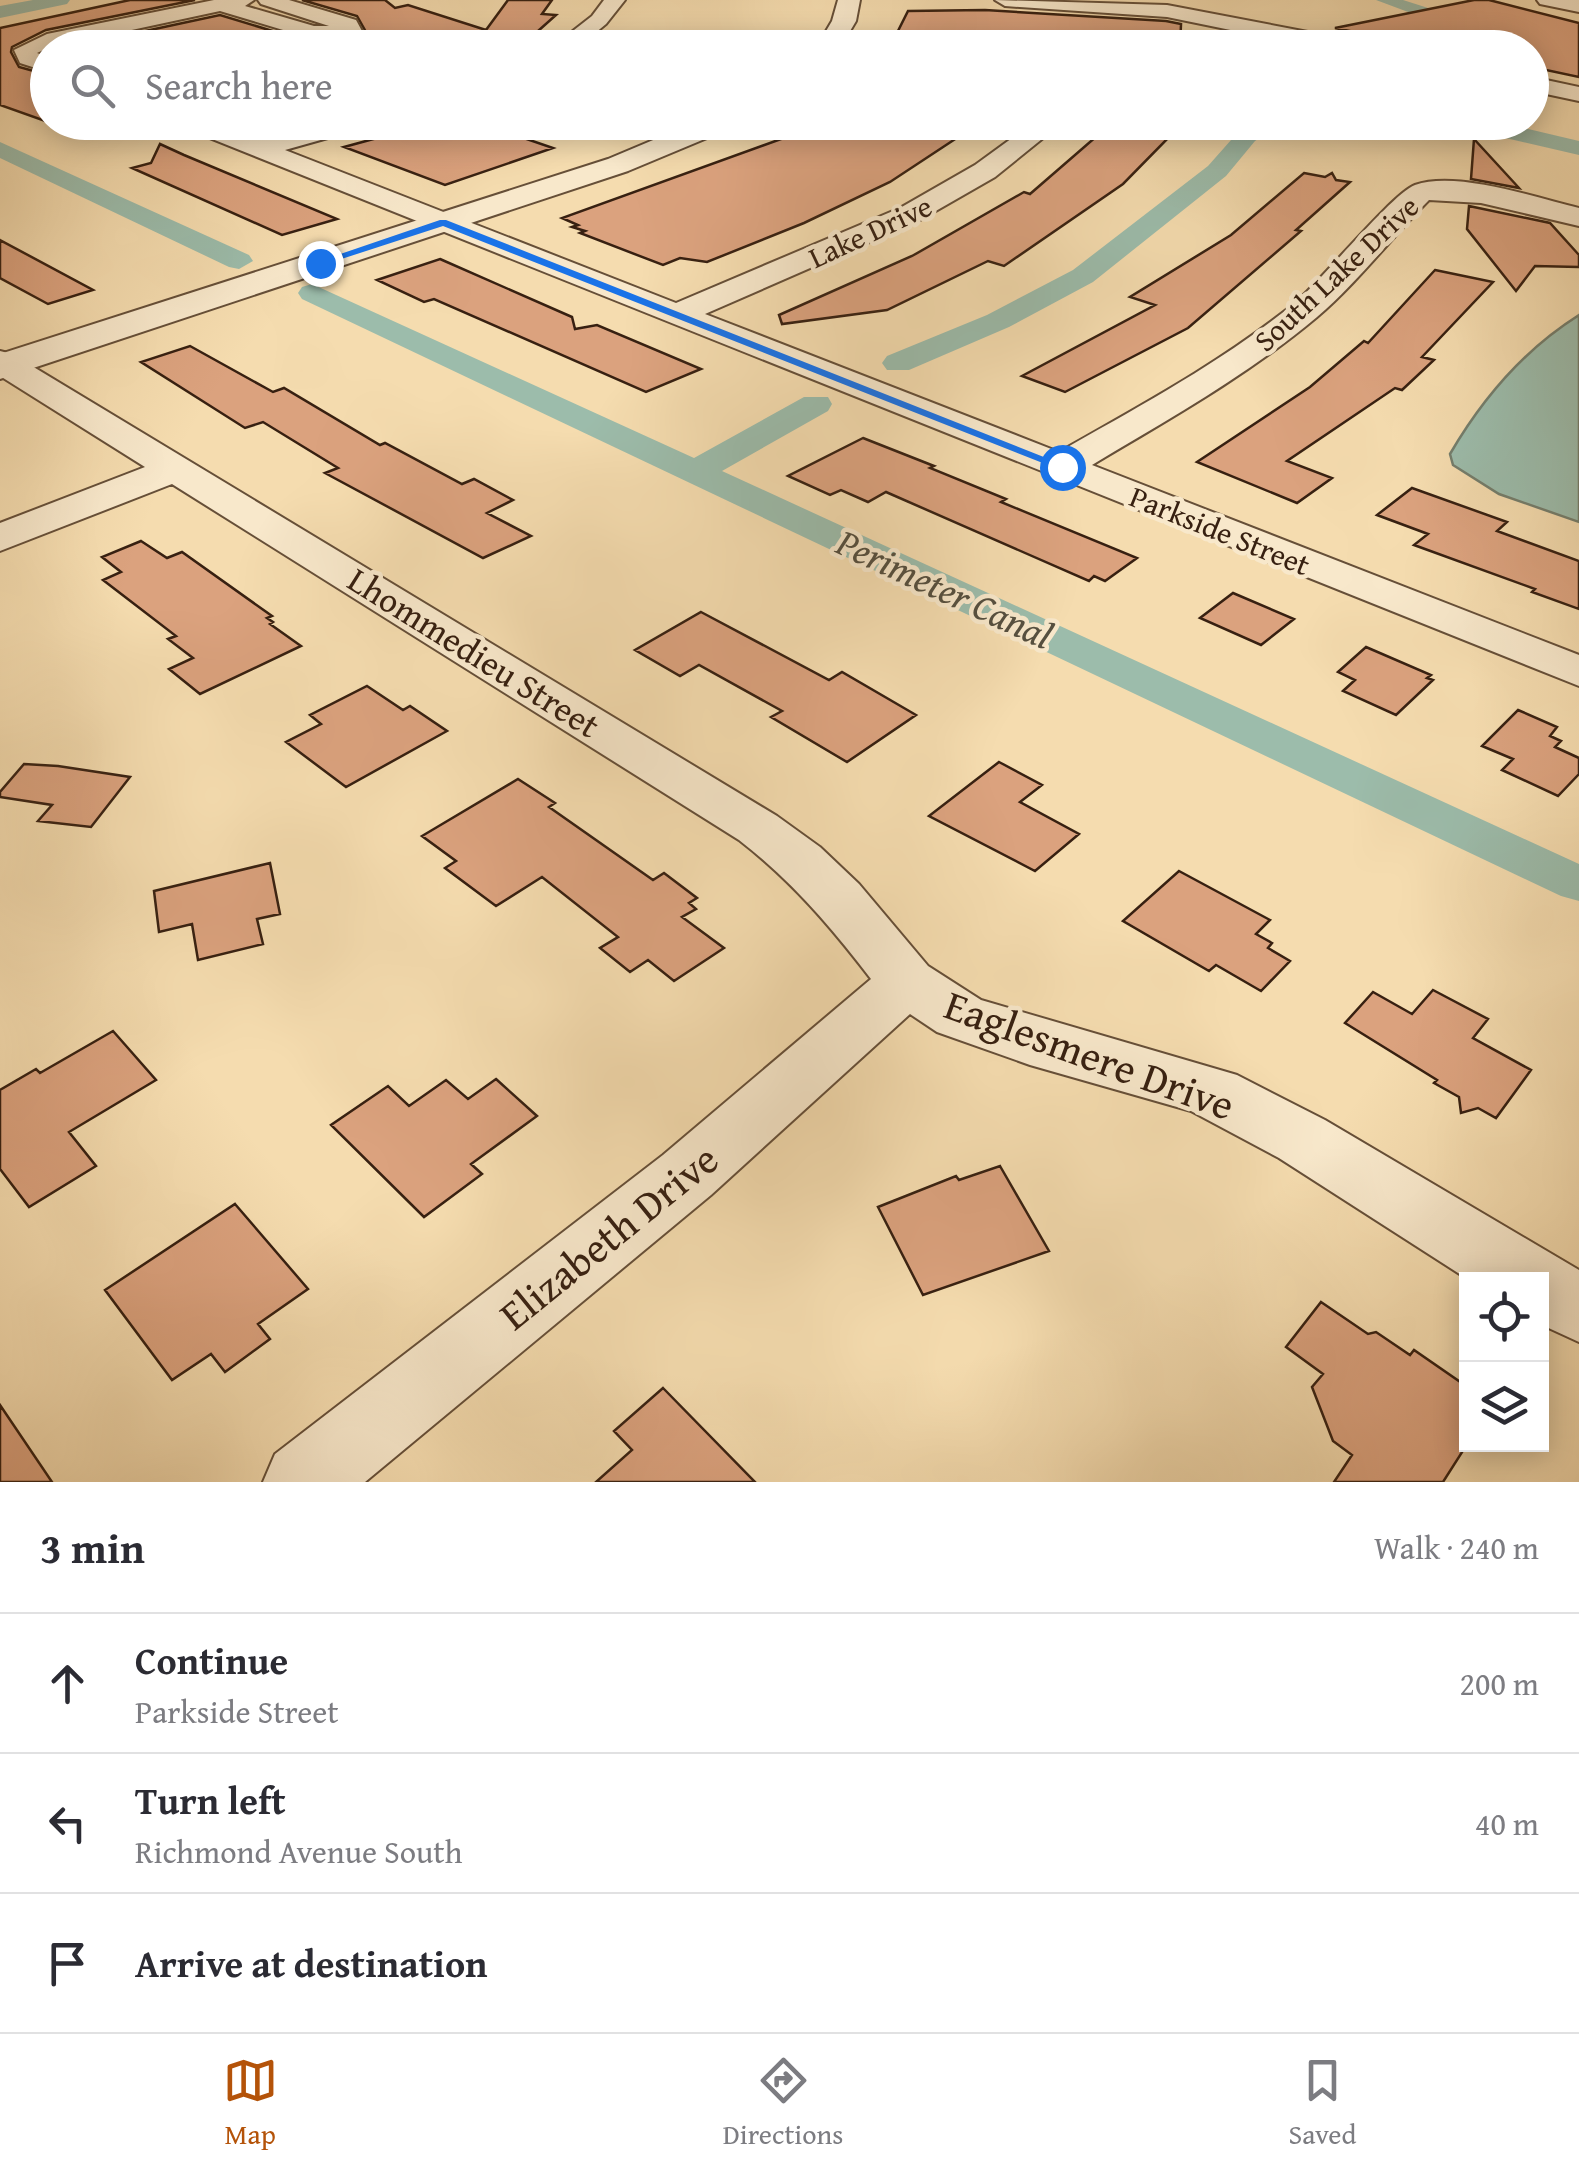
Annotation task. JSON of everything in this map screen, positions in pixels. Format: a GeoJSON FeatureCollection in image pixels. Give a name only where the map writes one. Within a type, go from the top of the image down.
{"type":"FeatureCollection","features":[{"type":"Feature","properties":{"kind":"street"},"geometry":{"type":"LineString","coordinates":[[94,30],[244,0]]}},
{"type":"Feature","properties":{"kind":"street"},"geometry":{"type":"LineString","coordinates":[[268,0],[348,25],[350,30]]}},
{"type":"Feature","properties":{"kind":"street"},"geometry":{"type":"LineString","coordinates":[[586,30],[615,0]]}},
{"type":"Feature","properties":{"kind":"street"},"geometry":{"type":"LineString","coordinates":[[839,30],[849,0]]}},
{"type":"Feature","properties":{"kind":"street"},"geometry":{"type":"LineString","coordinates":[[1006,0],[1122,6],[1272,30]]}},
{"type":"Feature","properties":{"kind":"street"},"geometry":{"type":"LineString","coordinates":[[1547,0],[1579,6]]}},
{"type":"Feature","properties":{"kind":"street"},"geometry":{"type":"LineString","coordinates":[[220,4],[301,30]]}},
{"type":"Feature","properties":{"kind":"street"},"geometry":{"type":"LineString","coordinates":[[1549,88],[1579,94]]}},
{"type":"Feature","properties":{"kind":"street","name":"Parkside Street"},"geometry":{"type":"LineString","coordinates":[[236,140],[1579,672]]}},
{"type":"Feature","properties":{"kind":"street"},"geometry":{"type":"LineString","coordinates":[[258,149],[291,140]]}},
{"type":"Feature","properties":{"kind":"street"},"geometry":{"type":"LineString","coordinates":[[2,364],[618,165],[677,140]]}},
{"type":"Feature","properties":{"kind":"street","name":"Lake Drive"},"geometry":{"type":"LineString","coordinates":[[676,314],[910,214],[985,172],[1027,140]]}},
{"type":"Feature","properties":{"kind":"street","name":"South Lake Drive"},"geometry":{"type":"LineString","coordinates":[[1062,467],[1235,364],[1276,334],[1352,267],[1422,192],[1480,194],[1579,217]]}},
{"type":"Feature","properties":{"kind":"street","name":"Lhommedieu Street"},"geometry":{"type":"LineString","coordinates":[[2,364],[758,828],[801,860],[839,898],[907,982]]}},
{"type":"Feature","properties":{"kind":"street"},"geometry":{"type":"LineString","coordinates":[[0,538],[176,469]]}},
{"type":"Feature","properties":{"kind":"street","name":"Eaglesmere Drive"},"geometry":{"type":"LineString","coordinates":[[907,982],[959,1016],[1052,1048],[1126,1065],[1214,1093],[1302,1139],[1517,1272]]}},
{"type":"Feature","properties":{"kind":"street","name":"Elizabeth Drive"},"geometry":{"type":"LineString","coordinates":[[303,1482],[687,1175],[907,982]]}},
{"type":"Feature","properties":{"kind":"street"},"geometry":{"type":"LineString","coordinates":[[1549,1291],[1579,1310]]}},
{"type":"Feature","properties":{"kind":"shaded area"},"geometry":{"type":"Polygon","coordinates":[[[1579,315],[1579,522],[1499,494],[1453,465],[1450,454],[1506,377],[1541,343],[1579,315]]]}},
{"type":"Feature","properties":{"kind":"building"},"geometry":{"type":"Polygon","coordinates":[[[130,0],[195,0],[30,30],[30,38],[12,47],[11,52],[19,67],[30,70],[30,116],[0,105],[0,28],[130,0]]]}},
{"type":"Feature","properties":{"kind":"building"},"geometry":{"type":"Polygon","coordinates":[[[302,0],[385,0],[395,8],[408,5],[486,30],[365,30],[357,16],[302,0]]]}},
{"type":"Feature","properties":{"kind":"building"},"geometry":{"type":"Polygon","coordinates":[[[508,0],[552,0],[542,14],[556,15],[539,30],[486,30],[508,0]]]}},
{"type":"Feature","properties":{"kind":"building"},"geometry":{"type":"Polygon","coordinates":[[[1489,0],[1579,23],[1579,77],[1549,71],[1549,30],[1335,28],[1489,0]]]}},
{"type":"Feature","properties":{"kind":"building"},"geometry":{"type":"Polygon","coordinates":[[[985,10],[1166,21],[1181,24],[1181,30],[898,30],[908,11],[985,10]]]}},
{"type":"Feature","properties":{"kind":"building"},"geometry":{"type":"Polygon","coordinates":[[[220,15],[269,30],[150,30],[220,15]]]}},
{"type":"Feature","properties":{"kind":"building"},"geometry":{"type":"Polygon","coordinates":[[[370,140],[530,140],[553,148],[445,185],[344,147],[370,140]]]}},
{"type":"Feature","properties":{"kind":"building"},"geometry":{"type":"Polygon","coordinates":[[[778,140],[954,140],[890,182],[804,223],[707,262],[680,258],[663,265],[580,233],[585,231],[562,218],[778,140]]]}},
{"type":"Feature","properties":{"kind":"building"},"geometry":{"type":"Polygon","coordinates":[[[1092,140],[1166,140],[1123,184],[1004,266],[988,261],[887,310],[782,324],[779,315],[912,256],[1024,192],[1030,194],[1092,140]]]}},
{"type":"Feature","properties":{"kind":"building"},"geometry":{"type":"Polygon","coordinates":[[[1475,140],[1519,188],[1471,179],[1475,140]]]}},
{"type":"Feature","properties":{"kind":"building"},"geometry":{"type":"Polygon","coordinates":[[[160,144],[337,219],[282,235],[132,168],[151,163],[160,144]]]}},
{"type":"Feature","properties":{"kind":"building"},"geometry":{"type":"Polygon","coordinates":[[[1304,173],[1325,177],[1332,173],[1336,180],[1350,182],[1296,230],[1301,231],[1188,328],[1065,392],[1022,376],[1155,305],[1130,297],[1231,235],[1304,173]]]}},
{"type":"Feature","properties":{"kind":"building"},"geometry":{"type":"Polygon","coordinates":[[[1469,206],[1550,223],[1579,255],[1579,267],[1535,266],[1516,291],[1467,229],[1469,206]]]}},
{"type":"Feature","properties":{"kind":"building"},"geometry":{"type":"Polygon","coordinates":[[[0,240],[93,290],[48,304],[0,278],[0,240]]]}},
{"type":"Feature","properties":{"kind":"building"},"geometry":{"type":"Polygon","coordinates":[[[440,259],[572,317],[575,329],[597,325],[701,369],[646,392],[434,299],[424,302],[377,280],[440,259]]]}},
{"type":"Feature","properties":{"kind":"building"},"geometry":{"type":"Polygon","coordinates":[[[1435,270],[1493,282],[1422,357],[1434,360],[1402,390],[1395,388],[1287,461],[1332,478],[1297,503],[1197,462],[1310,387],[1364,341],[1368,343],[1435,270]]]}},
{"type":"Feature","properties":{"kind":"building"},"geometry":{"type":"Polygon","coordinates":[[[190,346],[273,392],[284,388],[380,445],[385,443],[462,484],[474,479],[513,500],[487,513],[531,536],[483,558],[325,473],[338,468],[263,422],[245,428],[141,362],[190,346]]]}},
{"type":"Feature","properties":{"kind":"building"},"geometry":{"type":"Polygon","coordinates":[[[863,438],[1006,499],[1001,502],[1137,558],[1105,581],[1094,576],[1089,581],[886,492],[868,502],[841,490],[830,495],[788,476],[863,438]]]}},
{"type":"Feature","properties":{"kind":"building"},"geometry":{"type":"Polygon","coordinates":[[[1412,488],[1507,522],[1497,531],[1579,561],[1579,609],[1414,545],[1428,534],[1377,515],[1412,488]]]}},
{"type":"Feature","properties":{"kind":"building"},"geometry":{"type":"Polygon","coordinates":[[[141,541],[167,558],[182,552],[272,616],[267,618],[273,622],[270,624],[301,646],[200,694],[169,669],[193,658],[168,639],[176,636],[103,580],[121,572],[102,557],[141,541]]]}},
{"type":"Feature","properties":{"kind":"building"},"geometry":{"type":"Polygon","coordinates":[[[1233,593],[1294,619],[1261,645],[1200,618],[1233,593]]]}},
{"type":"Feature","properties":{"kind":"building"},"geometry":{"type":"Polygon","coordinates":[[[701,612],[829,680],[842,672],[916,715],[847,762],[771,717],[782,711],[699,665],[680,676],[635,650],[701,612]]]}},
{"type":"Feature","properties":{"kind":"building"},"geometry":{"type":"Polygon","coordinates":[[[1366,647],[1431,675],[1427,678],[1433,680],[1396,715],[1343,691],[1355,680],[1338,672],[1366,647]]]}},
{"type":"Feature","properties":{"kind":"building"},"geometry":{"type":"Polygon","coordinates":[[[367,686],[403,710],[410,706],[447,731],[346,787],[286,742],[321,724],[310,715],[367,686]]]}},
{"type":"Feature","properties":{"kind":"building"},"geometry":{"type":"Polygon","coordinates":[[[1518,710],[1557,727],[1550,736],[1561,741],[1555,747],[1579,758],[1579,774],[1558,796],[1502,770],[1513,759],[1482,746],[1518,710]]]}},
{"type":"Feature","properties":{"kind":"building"},"geometry":{"type":"Polygon","coordinates":[[[999,762],[1042,785],[1020,802],[1079,834],[1035,871],[929,816],[999,762]]]}},
{"type":"Feature","properties":{"kind":"building"},"geometry":{"type":"Polygon","coordinates":[[[24,764],[130,777],[91,827],[38,821],[52,805],[0,797],[24,764]]]}},
{"type":"Feature","properties":{"kind":"building"},"geometry":{"type":"Polygon","coordinates":[[[518,779],[555,803],[549,807],[653,880],[664,873],[697,898],[689,903],[696,909],[682,917],[724,948],[674,981],[648,960],[630,972],[600,948],[618,937],[542,877],[496,906],[445,868],[456,861],[422,836],[518,779]]]}},
{"type":"Feature","properties":{"kind":"building"},"geometry":{"type":"Polygon","coordinates":[[[270,863],[280,914],[257,919],[263,944],[198,960],[192,924],[159,932],[154,891],[270,863]]]}},
{"type":"Feature","properties":{"kind":"building"},"geometry":{"type":"Polygon","coordinates":[[[1179,871],[1270,920],[1256,934],[1272,943],[1268,948],[1290,961],[1261,991],[1216,965],[1209,971],[1123,921],[1179,871]]]}},
{"type":"Feature","properties":{"kind":"building"},"geometry":{"type":"Polygon","coordinates":[[[1433,990],[1488,1019],[1473,1038],[1531,1070],[1496,1118],[1478,1108],[1461,1113],[1459,1097],[1345,1023],[1373,992],[1412,1014],[1433,990]]]}},
{"type":"Feature","properties":{"kind":"building"},"geometry":{"type":"Polygon","coordinates":[[[113,1031],[156,1080],[69,1132],[96,1166],[29,1207],[0,1169],[0,1090],[36,1069],[40,1073],[113,1031]]]}},
{"type":"Feature","properties":{"kind":"building"},"geometry":{"type":"Polygon","coordinates":[[[496,1079],[537,1116],[471,1164],[482,1174],[424,1217],[331,1125],[388,1086],[409,1106],[446,1080],[468,1099],[496,1079]]]}},
{"type":"Feature","properties":{"kind":"building"},"geometry":{"type":"Polygon","coordinates":[[[1000,1166],[1049,1251],[923,1295],[878,1207],[956,1176],[959,1180],[1000,1166]]]}},
{"type":"Feature","properties":{"kind":"building"},"geometry":{"type":"Polygon","coordinates":[[[235,1204],[308,1289],[258,1324],[270,1339],[225,1372],[211,1354],[172,1380],[105,1290],[235,1204]]]}},
{"type":"Feature","properties":{"kind":"building"},"geometry":{"type":"Polygon","coordinates":[[[1321,1302],[1368,1334],[1376,1332],[1410,1355],[1414,1350],[1459,1381],[1459,1452],[1462,1452],[1443,1482],[1334,1482],[1352,1455],[1333,1441],[1312,1387],[1323,1374],[1286,1347],[1321,1302]]]}},
{"type":"Feature","properties":{"kind":"building"},"geometry":{"type":"Polygon","coordinates":[[[663,1388],[755,1482],[596,1482],[632,1450],[614,1431],[663,1388]]]}},
{"type":"Feature","properties":{"kind":"building"},"geometry":{"type":"Polygon","coordinates":[[[0,1405],[52,1482],[0,1482],[0,1405]]]}},
{"type":"Feature","properties":{"kind":"waterway","name":"Perimeter Canal"},"geometry":{"type":"LineString","coordinates":[[0,12],[61,0]]}},
{"type":"Feature","properties":{"kind":"waterway"},"geometry":{"type":"LineString","coordinates":[[1385,0],[1443,19],[1503,30]]}},
{"type":"Feature","properties":{"kind":"waterway"},"geometry":{"type":"LineString","coordinates":[[1549,38],[1579,44]]}},
{"type":"Feature","properties":{"kind":"waterway"},"geometry":{"type":"LineString","coordinates":[[898,363],[998,321],[1083,276],[1217,171],[1244,140]]}},
{"type":"Feature","properties":{"kind":"waterway"},"geometry":{"type":"LineString","coordinates":[[1544,140],[1579,148]]}},
{"type":"Feature","properties":{"kind":"waterway","name":"Perimeter Canal"},"geometry":{"type":"LineString","coordinates":[[0,149],[239,261]]}},
{"type":"Feature","properties":{"kind":"waterway","name":"Perimeter Canal"},"geometry":{"type":"LineString","coordinates":[[312,293],[695,472]]}},
{"type":"Feature","properties":{"kind":"waterway"},"geometry":{"type":"LineString","coordinates":[[695,472],[816,404]]}},
{"type":"Feature","properties":{"kind":"waterway","name":"Perimeter Canal"},"geometry":{"type":"LineString","coordinates":[[695,472],[1579,884]]}},
{"type":"Feature","properties":{"kind":"route"},"geometry":{"type":"LineString","coordinates":[[320,263],[443,222],[1062,467]]}}]}
